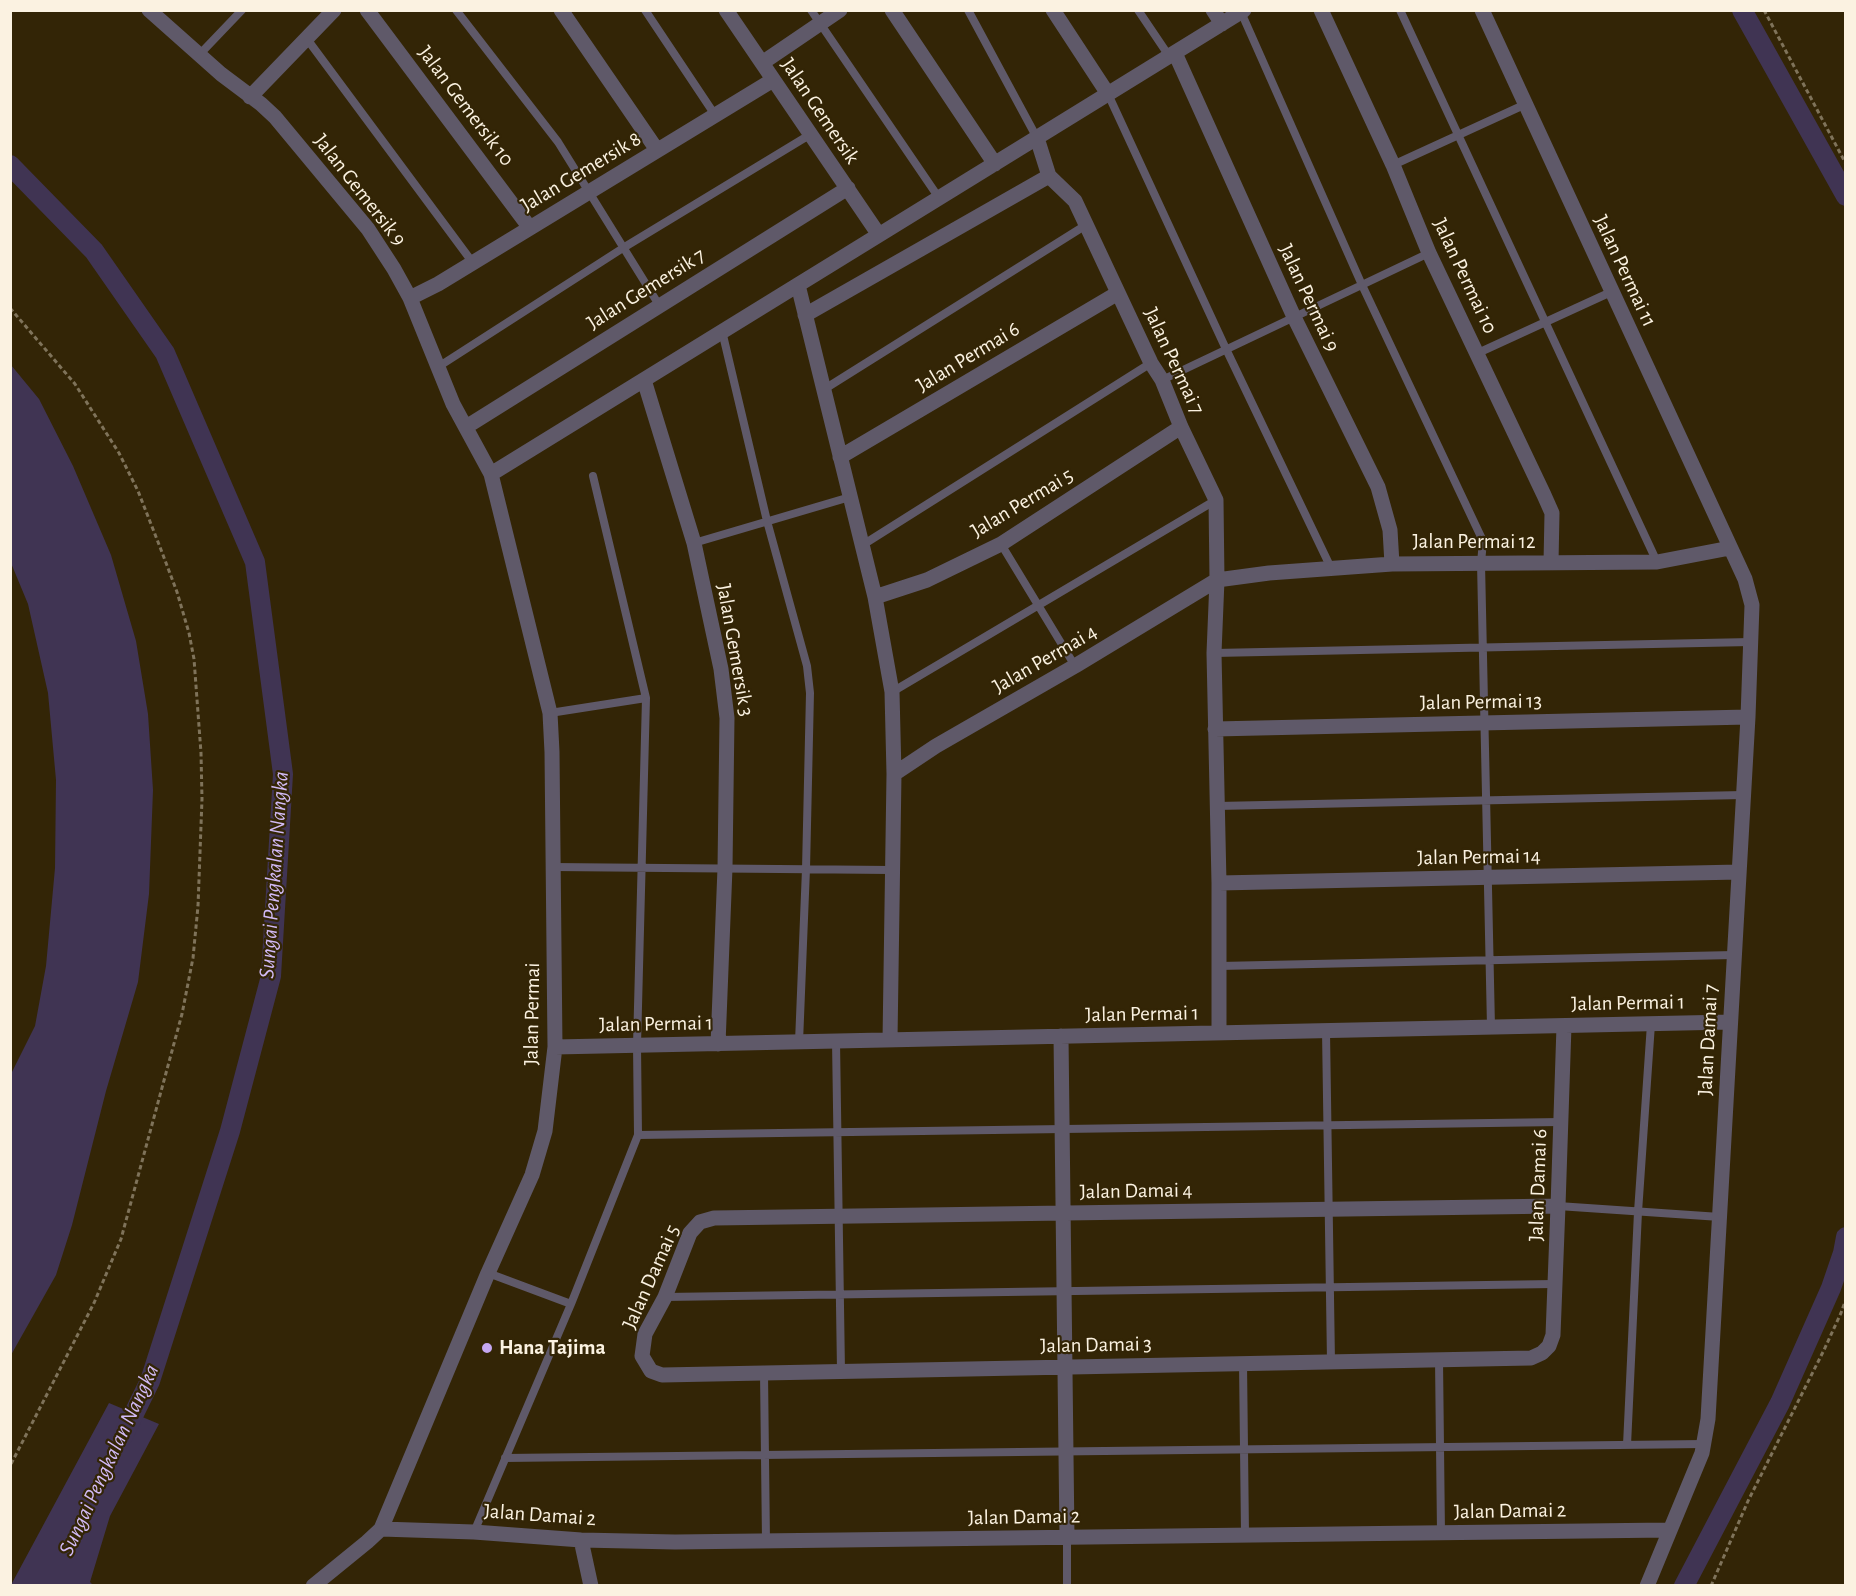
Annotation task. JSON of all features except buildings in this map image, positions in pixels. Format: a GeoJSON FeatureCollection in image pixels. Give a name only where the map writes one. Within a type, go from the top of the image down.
{"type":"FeatureCollection","features":[{"type":"Feature","properties":{"kind":"street","name":"Jalan Gemersik 9"},"geometry":{"type":"LineString","coordinates":[[148,10],[275,117],[368,229],[410,298],[453,404],[490,474]]}},
{"type":"Feature","properties":{"kind":"street"},"geometry":{"type":"LineString","coordinates":[[250,97],[334,10]]}},
{"type":"Feature","properties":{"kind":"street","name":"Jalan Gemersik 10"},"geometry":{"type":"LineString","coordinates":[[367,10],[530,228]]}},
{"type":"Feature","properties":{"kind":"street"},"geometry":{"type":"LineString","coordinates":[[561,10],[657,150]]}},
{"type":"Feature","properties":{"kind":"street","name":"Jalan Gemersik"},"geometry":{"type":"LineString","coordinates":[[726,10],[879,235]]}},
{"type":"Feature","properties":{"kind":"street"},"geometry":{"type":"LineString","coordinates":[[762,63],[840,10]]}},
{"type":"Feature","properties":{"kind":"street"},"geometry":{"type":"LineString","coordinates":[[892,10],[995,164]]}},
{"type":"Feature","properties":{"kind":"street"},"geometry":{"type":"LineString","coordinates":[[1053,10],[1108,94]]}},
{"type":"Feature","properties":{"kind":"street"},"geometry":{"type":"LineString","coordinates":[[1213,10],[1222,24]]}},
{"type":"Feature","properties":{"kind":"street","name":"Jalan Permai 10"},"geometry":{"type":"LineString","coordinates":[[1321,10],[1393,165],[1429,253],[1552,513],[1551,563]]}},
{"type":"Feature","properties":{"kind":"street","name":"Jalan Permai 11"},"geometry":{"type":"LineString","coordinates":[[1482,10],[1730,549]]}},
{"type":"Feature","properties":{"kind":"street"},"geometry":{"type":"LineString","coordinates":[[490,474],[1242,11]]}},
{"type":"Feature","properties":{"kind":"street","name":"Jalan Permai 9"},"geometry":{"type":"LineString","coordinates":[[1172,55],[1294,317],[1378,487],[1390,530],[1392,564]]}},
{"type":"Feature","properties":{"kind":"street","name":"Jalan Gemersik 8"},"geometry":{"type":"LineString","coordinates":[[410,298],[473,263],[773,80]]}},
{"type":"Feature","properties":{"kind":"street","name":"Jalan Permai 7"},"geometry":{"type":"LineString","coordinates":[[1037,138],[1049,176],[1075,201],[1151,363],[1162,380],[1181,427],[1216,500],[1217,580],[1214,653],[1220,1033]]}},
{"type":"Feature","properties":{"kind":"street"},"geometry":{"type":"LineString","coordinates":[[805,315],[1049,176]]}},
{"type":"Feature","properties":{"kind":"street","name":"Jalan Gemersik 7"},"geometry":{"type":"LineString","coordinates":[[466,427],[848,188]]}},
{"type":"Feature","properties":{"kind":"street"},"geometry":{"type":"LineString","coordinates":[[798,285],[875,597],[892,692],[894,774],[890,1040]]}},
{"type":"Feature","properties":{"kind":"street","name":"Jalan Permai 6"},"geometry":{"type":"LineString","coordinates":[[840,457],[1118,293]]}},
{"type":"Feature","properties":{"kind":"street","name":"Jalan Gemersik 3"},"geometry":{"type":"LineString","coordinates":[[644,380],[694,543],[721,669],[727,718],[725,868],[718,1044]]}},
{"type":"Feature","properties":{"kind":"street","name":"Jalan Permai 5"},"geometry":{"type":"LineString","coordinates":[[875,597],[927,580],[1001,544],[1181,427]]}},
{"type":"Feature","properties":{"kind":"street","name":"Jalan Permai"},"geometry":{"type":"LineString","coordinates":[[381,1529],[535,1164],[545,1131],[555,1047],[550,713],[490,474]]}},
{"type":"Feature","properties":{"kind":"street","name":"Jalan Permai 12"},"geometry":{"type":"LineString","coordinates":[[1217,580],[1269,573],[1392,564],[1657,562],[1730,549]]}},
{"type":"Feature","properties":{"kind":"street","name":"Jalan Damai 7"},"geometry":{"type":"LineString","coordinates":[[1647,1586],[1704,1444],[1708,1419],[1748,717],[1752,605],[1745,579],[1730,549]]}},
{"type":"Feature","properties":{"kind":"street","name":"Jalan Permai 4"},"geometry":{"type":"LineString","coordinates":[[894,774],[936,746],[1075,666],[1217,580]]}},
{"type":"Feature","properties":{"kind":"street","name":"Jalan Permai 13"},"geometry":{"type":"LineString","coordinates":[[1215,729],[1748,717]]}},
{"type":"Feature","properties":{"kind":"street","name":"Jalan Permai 14"},"geometry":{"type":"LineString","coordinates":[[1219,883],[1739,872]]}},
{"type":"Feature","properties":{"kind":"street","name":"Jalan Permai 1"},"geometry":{"type":"LineString","coordinates":[[555,1047],[1730,1022]]}},
{"type":"Feature","properties":{"kind":"street","name":"Jalan Damai 6"},"geometry":{"type":"LineString","coordinates":[[1549,1346],[1553,1335],[1564,1026]]}},
{"type":"Feature","properties":{"kind":"street"},"geometry":{"type":"LineString","coordinates":[[1061,1036],[1067,1538]]}},
{"type":"Feature","properties":{"kind":"street","name":"Jalan Damai 4"},"geometry":{"type":"LineString","coordinates":[[714,1218],[1558,1206]]}},
{"type":"Feature","properties":{"kind":"street","name":"Jalan Damai 5"},"geometry":{"type":"LineString","coordinates":[[645,1363],[642,1356],[645,1334],[665,1297],[690,1233],[700,1222],[714,1218]]}},
{"type":"Feature","properties":{"kind":"street","name":"Jalan Damai 3"},"geometry":{"type":"LineString","coordinates":[[645,1363],[651,1371],[662,1375],[1531,1358],[1542,1353],[1549,1346]]}},
{"type":"Feature","properties":{"kind":"street"},"geometry":{"type":"LineString","coordinates":[[313,1586],[381,1529]]}},
{"type":"Feature","properties":{"kind":"street","name":"Jalan Damai 2"},"geometry":{"type":"LineString","coordinates":[[381,1529],[474,1532],[581,1540],[766,1542],[1668,1530]]}},
{"type":"Feature","properties":{"kind":"street"},"geometry":{"type":"LineString","coordinates":[[581,1540],[591,1586]]}},
{"type":"Feature","properties":{"kind":"lane"},"geometry":{"type":"LineString","coordinates":[[199,55],[242,10]]}},
{"type":"Feature","properties":{"kind":"lane"},"geometry":{"type":"LineString","coordinates":[[456,10],[558,142],[659,305]]}},
{"type":"Feature","properties":{"kind":"lane"},"geometry":{"type":"LineString","coordinates":[[645,10],[715,115]]}},
{"type":"Feature","properties":{"kind":"lane"},"geometry":{"type":"LineString","coordinates":[[811,10],[939,198]]}},
{"type":"Feature","properties":{"kind":"lane"},"geometry":{"type":"LineString","coordinates":[[968,10],[1037,138]]}},
{"type":"Feature","properties":{"kind":"lane"},"geometry":{"type":"LineString","coordinates":[[1138,10],[1172,55]]}},
{"type":"Feature","properties":{"kind":"lane"},"geometry":{"type":"LineString","coordinates":[[1400,10],[1657,562]]}},
{"type":"Feature","properties":{"kind":"lane"},"geometry":{"type":"LineString","coordinates":[[1242,11],[1362,285],[1483,541],[1481,564],[1491,1027]]}},
{"type":"Feature","properties":{"kind":"lane"},"geometry":{"type":"LineString","coordinates":[[307,39],[473,263]]}},
{"type":"Feature","properties":{"kind":"lane"},"geometry":{"type":"LineString","coordinates":[[1108,94],[1226,350],[1331,568]]}},
{"type":"Feature","properties":{"kind":"lane"},"geometry":{"type":"LineString","coordinates":[[1393,165],[1527,104]]}},
{"type":"Feature","properties":{"kind":"lane"},"geometry":{"type":"LineString","coordinates":[[438,367],[623,248],[811,134]]}},
{"type":"Feature","properties":{"kind":"lane"},"geometry":{"type":"LineString","coordinates":[[823,390],[1086,225]]}},
{"type":"Feature","properties":{"kind":"lane"},"geometry":{"type":"LineString","coordinates":[[1162,380],[1429,253]]}},
{"type":"Feature","properties":{"kind":"lane"},"geometry":{"type":"LineString","coordinates":[[1478,353],[1611,292]]}},
{"type":"Feature","properties":{"kind":"lane"},"geometry":{"type":"LineString","coordinates":[[723,331],[767,521],[808,675],[810,693],[799,1042]]}},
{"type":"Feature","properties":{"kind":"lane"},"geometry":{"type":"LineString","coordinates":[[861,546],[1151,363]]}},
{"type":"Feature","properties":{"kind":"lane"},"geometry":{"type":"LineString","coordinates":[[474,1532],[571,1304],[638,1135],[637,1045],[646,698],[593,476]]}},
{"type":"Feature","properties":{"kind":"lane"},"geometry":{"type":"LineString","coordinates":[[694,543],[850,497]]}},
{"type":"Feature","properties":{"kind":"lane"},"geometry":{"type":"LineString","coordinates":[[892,692],[1216,500]]}},
{"type":"Feature","properties":{"kind":"lane"},"geometry":{"type":"LineString","coordinates":[[1001,544],[1075,666]]}},
{"type":"Feature","properties":{"kind":"lane"},"geometry":{"type":"LineString","coordinates":[[1214,653],[1751,642]]}},
{"type":"Feature","properties":{"kind":"lane"},"geometry":{"type":"LineString","coordinates":[[550,713],[646,698]]}},
{"type":"Feature","properties":{"kind":"lane"},"geometry":{"type":"LineString","coordinates":[[1217,806],[1743,795]]}},
{"type":"Feature","properties":{"kind":"lane"},"geometry":{"type":"LineString","coordinates":[[553,867],[891,870]]}},
{"type":"Feature","properties":{"kind":"lane"},"geometry":{"type":"LineString","coordinates":[[1219,966],[1734,955]]}},
{"type":"Feature","properties":{"kind":"lane"},"geometry":{"type":"LineString","coordinates":[[1627,1445],[1638,1212],[1651,1024]]}},
{"type":"Feature","properties":{"kind":"lane"},"geometry":{"type":"LineString","coordinates":[[1326,1031],[1331,1362]]}},
{"type":"Feature","properties":{"kind":"lane"},"geometry":{"type":"LineString","coordinates":[[836,1041],[841,1371]]}},
{"type":"Feature","properties":{"kind":"lane"},"geometry":{"type":"LineString","coordinates":[[638,1135],[1561,1122]]}},
{"type":"Feature","properties":{"kind":"lane"},"geometry":{"type":"LineString","coordinates":[[1558,1206],[1720,1217]]}},
{"type":"Feature","properties":{"kind":"lane"},"geometry":{"type":"LineString","coordinates":[[488,1273],[571,1304]]}},
{"type":"Feature","properties":{"kind":"lane"},"geometry":{"type":"LineString","coordinates":[[665,1297],[1554,1284]]}},
{"type":"Feature","properties":{"kind":"lane"},"geometry":{"type":"LineString","coordinates":[[1439,1360],[1441,1533]]}},
{"type":"Feature","properties":{"kind":"lane"},"geometry":{"type":"LineString","coordinates":[[1243,1363],[1245,1534]]}},
{"type":"Feature","properties":{"kind":"lane"},"geometry":{"type":"LineString","coordinates":[[764,1373],[766,1542]]}},
{"type":"Feature","properties":{"kind":"lane"},"geometry":{"type":"LineString","coordinates":[[505,1458],[1704,1444]]}},
{"type":"Feature","properties":{"kind":"lane"},"geometry":{"type":"LineString","coordinates":[[1067,1538],[1067,1586]]}},
{"type":"Feature","properties":{"kind":"path"},"geometry":{"type":"LineString","coordinates":[[1764,10],[1845,164]]}},
{"type":"Feature","properties":{"kind":"path"},"geometry":{"type":"LineString","coordinates":[[10,308],[75,384],[119,453],[138,490],[177,592],[189,633],[194,659],[202,799],[198,906],[193,958],[182,1014],[121,1239],[94,1303],[10,1466]]}},
{"type":"Feature","properties":{"kind":"path"},"geometry":{"type":"LineString","coordinates":[[1710,1586],[1748,1501],[1837,1322],[1845,1299]]}},
{"type":"Feature","properties":{"kind":"water"},"geometry":{"type":"Polygon","coordinates":[[[11,365],[39,399],[73,466],[111,555],[136,641],[148,714],[153,790],[149,894],[138,982],[106,1091],[72,1225],[56,1275],[11,1355],[11,1074],[35,1026],[46,966],[55,868],[56,780],[48,693],[28,604],[11,563],[11,365]]]}},
{"type":"Feature","properties":{"kind":"water"},"geometry":{"type":"Polygon","coordinates":[[[109,1403],[159,1424],[110,1516],[90,1582],[93,1585],[11,1585],[109,1403]]]}},
{"type":"Feature","properties":{"kind":"waterway"},"geometry":{"type":"LineString","coordinates":[[1742,10],[1846,196]]}},
{"type":"Feature","properties":{"kind":"waterway","name":"Sungai Pengkalan Nangka"},"geometry":{"type":"LineString","coordinates":[[10,165],[94,251],[165,353],[255,562],[283,774],[271,976],[230,1131],[150,1381],[123,1436]]}},
{"type":"Feature","properties":{"kind":"waterway"},"geometry":{"type":"LineString","coordinates":[[1684,1586],[1780,1403],[1831,1288],[1846,1237]]}},
{"type":"Feature","properties":{"kind":"place","name":"Hana Tajima"},"geometry":{"type":"Point","coordinates":[487,1348]}}]}
